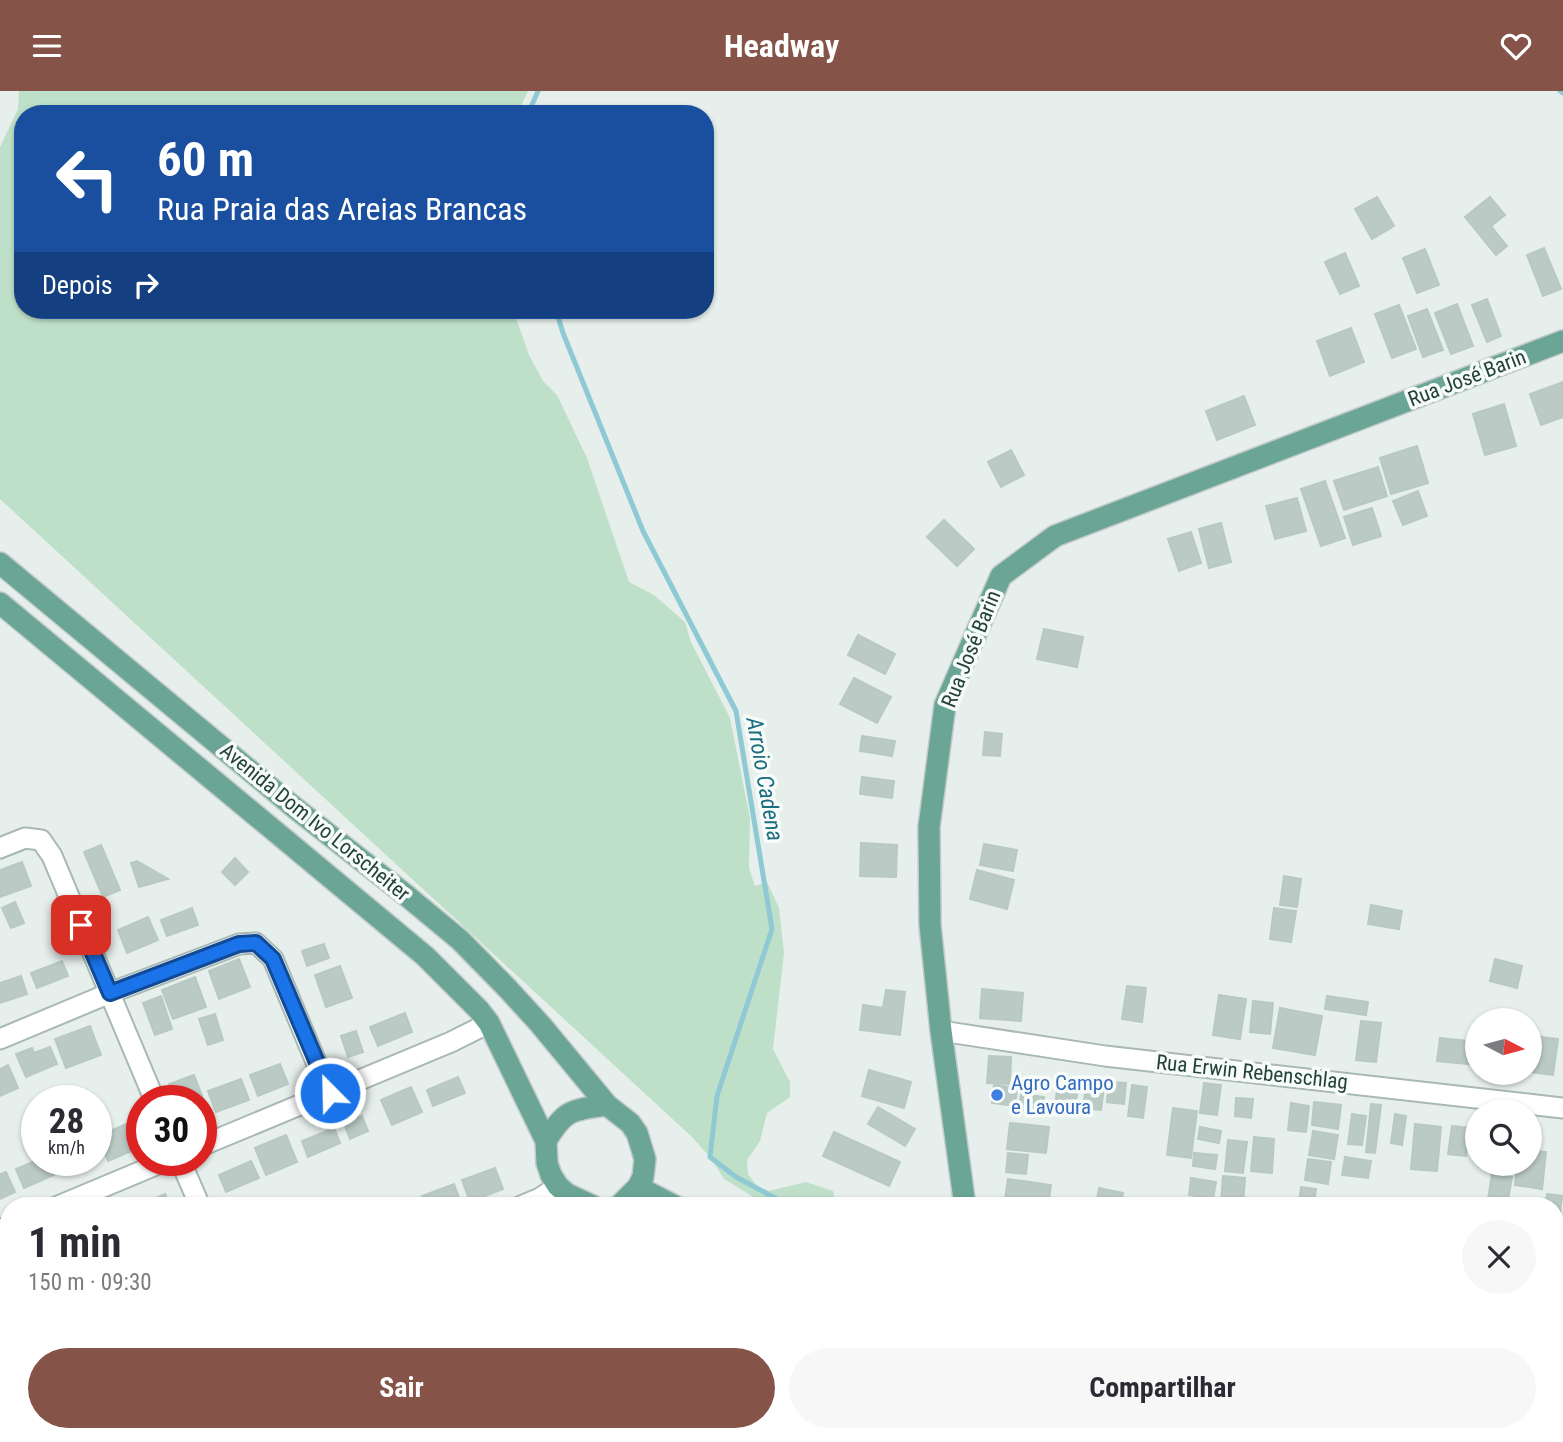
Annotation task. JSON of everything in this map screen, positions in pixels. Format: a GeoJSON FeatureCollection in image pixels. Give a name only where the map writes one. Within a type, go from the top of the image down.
{"type":"FeatureCollection","features":[{"type":"Feature","properties":{"kind":"main road","name":"Rua José Barin"},"geometry":{"type":"LineString","coordinates":[[964,1197],[941,1031],[930,925],[929,827],[945,705],[1001,576],[1055,536],[1563,341]]}},
{"type":"Feature","properties":{"kind":"main road","name":"Avenida Dom Ivo Lorscheiter"},"geometry":{"type":"LineString","coordinates":[[0,563],[295,808],[460,940],[532,1015],[607,1105],[630,1123],[637,1133],[645,1159],[643,1177],[638,1187]]}},
{"type":"Feature","properties":{"kind":"main road","name":"Avenida Dom Ivo Lorscheiter"},"geometry":{"type":"LineString","coordinates":[[0,603],[425,956],[479,1010],[489,1023],[546,1141],[547,1163],[558,1186]]}},
{"type":"Feature","properties":{"kind":"main road"},"geometry":{"type":"LineString","coordinates":[[546,1141],[554,1127],[573,1111],[607,1105]]}},
{"type":"Feature","properties":{"kind":"main road"},"geometry":{"type":"LineString","coordinates":[[558,1186],[574,1197]]}},
{"type":"Feature","properties":{"kind":"main road"},"geometry":{"type":"LineString","coordinates":[[628,1197],[638,1187],[657,1197]]}},
{"type":"Feature","properties":{"kind":"street"},"geometry":{"type":"LineString","coordinates":[[0,848],[25,838],[41,840],[52,856],[148,1085]]}},
{"type":"Feature","properties":{"kind":"street"},"geometry":{"type":"LineString","coordinates":[[0,1039],[110,993],[239,944],[256,943],[273,959],[330,1093]]}},
{"type":"Feature","properties":{"kind":"street"},"geometry":{"type":"LineString","coordinates":[[217,1139],[451,1042],[489,1023]]}},
{"type":"Feature","properties":{"kind":"street","name":"Rua Erwin Rebenschlag"},"geometry":{"type":"LineString","coordinates":[[941,1031],[1105,1056],[1563,1108]]}},
{"type":"Feature","properties":{"kind":"street"},"geometry":{"type":"LineString","coordinates":[[79,1197],[129,1176]]}},
{"type":"Feature","properties":{"kind":"street"},"geometry":{"type":"LineString","coordinates":[[187,1176],[196,1197]]}},
{"type":"Feature","properties":{"kind":"street"},"geometry":{"type":"LineString","coordinates":[[542,1197],[558,1186]]}},
{"type":"Feature","properties":{"kind":"green space"},"geometry":{"type":"Polygon","coordinates":[[[19,91],[528,91],[521,105],[18,105],[19,91]]]}},
{"type":"Feature","properties":{"kind":"green space"},"geometry":{"type":"Polygon","coordinates":[[[14,117],[14,319],[516,319],[529,355],[543,381],[557,395],[587,458],[629,582],[654,595],[685,622],[691,642],[730,718],[750,818],[749,868],[755,886],[767,882],[779,908],[784,953],[773,1049],[790,1082],[790,1097],[767,1113],[760,1141],[747,1160],[748,1174],[757,1186],[769,1191],[806,1182],[833,1191],[835,1197],[753,1197],[724,1179],[710,1157],[692,1137],[0,499],[0,147],[14,117]]]}},
{"type":"Feature","properties":{"kind":"building"},"geometry":{"type":"Polygon","coordinates":[[[1377,197],[1394,226],[1372,239],[1355,209],[1377,197]]]}},
{"type":"Feature","properties":{"kind":"building"},"geometry":{"type":"Polygon","coordinates":[[[1490,197],[1505,215],[1491,226],[1507,246],[1496,255],[1465,217],[1490,197]]]}},
{"type":"Feature","properties":{"kind":"building"},"geometry":{"type":"Polygon","coordinates":[[[1544,248],[1561,289],[1543,296],[1527,255],[1544,248]]]}},
{"type":"Feature","properties":{"kind":"building"},"geometry":{"type":"Polygon","coordinates":[[[1425,249],[1439,285],[1417,293],[1403,258],[1425,249]]]}},
{"type":"Feature","properties":{"kind":"building"},"geometry":{"type":"Polygon","coordinates":[[[1345,253],[1359,286],[1340,294],[1325,262],[1345,253]]]}},
{"type":"Feature","properties":{"kind":"building"},"geometry":{"type":"Polygon","coordinates":[[[1487,299],[1501,336],[1487,342],[1472,305],[1487,299]]]}},
{"type":"Feature","properties":{"kind":"building"},"geometry":{"type":"Polygon","coordinates":[[[1457,304],[1473,346],[1451,354],[1435,313],[1457,304]]]}},
{"type":"Feature","properties":{"kind":"building"},"geometry":{"type":"Polygon","coordinates":[[[1399,305],[1416,349],[1392,358],[1375,314],[1399,305]]]}},
{"type":"Feature","properties":{"kind":"building"},"geometry":{"type":"Polygon","coordinates":[[[1427,309],[1443,350],[1423,357],[1408,316],[1427,309]]]}},
{"type":"Feature","properties":{"kind":"building"},"geometry":{"type":"Polygon","coordinates":[[[1351,328],[1364,362],[1330,376],[1317,341],[1351,328]]]}},
{"type":"Feature","properties":{"kind":"building"},"geometry":{"type":"Polygon","coordinates":[[[1563,382],[1563,417],[1541,425],[1530,394],[1563,382]]]}},
{"type":"Feature","properties":{"kind":"building"},"geometry":{"type":"Polygon","coordinates":[[[1244,396],[1255,425],[1217,440],[1206,411],[1244,396]]]}},
{"type":"Feature","properties":{"kind":"building"},"geometry":{"type":"Polygon","coordinates":[[[1504,404],[1516,446],[1485,455],[1473,414],[1504,404]]]}},
{"type":"Feature","properties":{"kind":"building"},"geometry":{"type":"Polygon","coordinates":[[[1417,446],[1428,483],[1391,494],[1380,458],[1417,446]]]}},
{"type":"Feature","properties":{"kind":"building"},"geometry":{"type":"Polygon","coordinates":[[[1011,450],[1024,475],[1001,487],[988,462],[1011,450]]]}},
{"type":"Feature","properties":{"kind":"building"},"geometry":{"type":"Polygon","coordinates":[[[1378,467],[1387,496],[1344,510],[1334,481],[1378,467]]]}},
{"type":"Feature","properties":{"kind":"building"},"geometry":{"type":"Polygon","coordinates":[[[1325,481],[1345,538],[1321,546],[1301,489],[1325,481]]]}},
{"type":"Feature","properties":{"kind":"building"},"geometry":{"type":"Polygon","coordinates":[[[1418,491],[1427,516],[1403,525],[1393,501],[1418,491]]]}},
{"type":"Feature","properties":{"kind":"building"},"geometry":{"type":"Polygon","coordinates":[[[1297,498],[1306,531],[1275,539],[1266,506],[1297,498]]]}},
{"type":"Feature","properties":{"kind":"building"},"geometry":{"type":"Polygon","coordinates":[[[1372,508],[1381,536],[1353,545],[1344,517],[1372,508]]]}},
{"type":"Feature","properties":{"kind":"building"},"geometry":{"type":"Polygon","coordinates":[[[944,520],[974,549],[957,566],[927,537],[944,520]]]}},
{"type":"Feature","properties":{"kind":"building"},"geometry":{"type":"Polygon","coordinates":[[[1221,523],[1231,562],[1209,568],[1199,529],[1221,523]]]}},
{"type":"Feature","properties":{"kind":"building"},"geometry":{"type":"Polygon","coordinates":[[[1191,532],[1201,563],[1179,571],[1168,539],[1191,532]]]}},
{"type":"Feature","properties":{"kind":"building"},"geometry":{"type":"Polygon","coordinates":[[[1044,629],[1083,637],[1077,667],[1037,659],[1044,629]]]}},
{"type":"Feature","properties":{"kind":"building"},"geometry":{"type":"Polygon","coordinates":[[[858,635],[895,654],[885,674],[848,655],[858,635]]]}},
{"type":"Feature","properties":{"kind":"building"},"geometry":{"type":"Polygon","coordinates":[[[854,678],[891,697],[877,723],[840,704],[854,678]]]}},
{"type":"Feature","properties":{"kind":"building"},"geometry":{"type":"Polygon","coordinates":[[[985,732],[1002,734],[1000,756],[983,755],[985,732]]]}},
{"type":"Feature","properties":{"kind":"building"},"geometry":{"type":"Polygon","coordinates":[[[862,736],[895,741],[892,756],[860,751],[862,736]]]}},
{"type":"Feature","properties":{"kind":"building"},"geometry":{"type":"Polygon","coordinates":[[[862,777],[894,781],[892,798],[860,794],[862,777]]]}},
{"type":"Feature","properties":{"kind":"building"},"geometry":{"type":"Polygon","coordinates":[[[861,843],[897,845],[896,877],[860,876],[861,843]]]}},
{"type":"Feature","properties":{"kind":"building"},"geometry":{"type":"Polygon","coordinates":[[[984,844],[1017,850],[1013,871],[980,865],[984,844]]]}},
{"type":"Feature","properties":{"kind":"building"},"geometry":{"type":"Polygon","coordinates":[[[101,845],[120,890],[103,897],[84,852],[101,845]]]}},
{"type":"Feature","properties":{"kind":"building"},"geometry":{"type":"Polygon","coordinates":[[[235,858],[248,872],[235,885],[222,872],[235,858]]]}},
{"type":"Feature","properties":{"kind":"building"},"geometry":{"type":"Polygon","coordinates":[[[137,861],[168,879],[139,887],[131,863],[137,861]]]}},
{"type":"Feature","properties":{"kind":"building"},"geometry":{"type":"Polygon","coordinates":[[[22,862],[31,886],[0,897],[0,870],[22,862]]]}},
{"type":"Feature","properties":{"kind":"building"},"geometry":{"type":"Polygon","coordinates":[[[977,870],[1014,880],[1007,909],[970,899],[977,870]]]}},
{"type":"Feature","properties":{"kind":"building"},"geometry":{"type":"Polygon","coordinates":[[[1284,876],[1301,879],[1297,907],[1280,905],[1284,876]]]}},
{"type":"Feature","properties":{"kind":"building"},"geometry":{"type":"Polygon","coordinates":[[[15,902],[24,923],[11,928],[2,908],[15,902]]]}},
{"type":"Feature","properties":{"kind":"building"},"geometry":{"type":"Polygon","coordinates":[[[1371,905],[1402,911],[1399,929],[1368,924],[1371,905]]]}},
{"type":"Feature","properties":{"kind":"building"},"geometry":{"type":"Polygon","coordinates":[[[192,908],[198,925],[167,936],[161,920],[192,908]]]}},
{"type":"Feature","properties":{"kind":"building"},"geometry":{"type":"Polygon","coordinates":[[[1274,908],[1296,911],[1291,942],[1270,939],[1274,908]]]}},
{"type":"Feature","properties":{"kind":"building"},"geometry":{"type":"Polygon","coordinates":[[[148,917],[158,940],[127,953],[118,930],[148,917]]]}},
{"type":"Feature","properties":{"kind":"building"},"geometry":{"type":"Polygon","coordinates":[[[324,944],[329,958],[307,966],[302,951],[324,944]]]}},
{"type":"Feature","properties":{"kind":"building"},"geometry":{"type":"Polygon","coordinates":[[[239,959],[250,987],[219,999],[209,971],[239,959]]]}},
{"type":"Feature","properties":{"kind":"building"},"geometry":{"type":"Polygon","coordinates":[[[1495,959],[1522,966],[1517,988],[1490,981],[1495,959]]]}},
{"type":"Feature","properties":{"kind":"building"},"geometry":{"type":"Polygon","coordinates":[[[62,961],[68,976],[37,988],[31,973],[62,961]]]}},
{"type":"Feature","properties":{"kind":"building"},"geometry":{"type":"Polygon","coordinates":[[[340,966],[352,998],[326,1007],[315,975],[340,966]]]}},
{"type":"Feature","properties":{"kind":"building"},"geometry":{"type":"Polygon","coordinates":[[[21,976],[27,994],[0,1003],[0,983],[21,976]]]}},
{"type":"Feature","properties":{"kind":"building"},"geometry":{"type":"Polygon","coordinates":[[[195,977],[206,1007],[173,1019],[162,990],[195,977]]]}},
{"type":"Feature","properties":{"kind":"building"},"geometry":{"type":"Polygon","coordinates":[[[1127,986],[1146,988],[1142,1022],[1122,1019],[1127,986]]]}},
{"type":"Feature","properties":{"kind":"building"},"geometry":{"type":"Polygon","coordinates":[[[982,989],[1023,993],[1021,1021],[980,1018],[982,989]]]}},
{"type":"Feature","properties":{"kind":"building"},"geometry":{"type":"Polygon","coordinates":[[[886,990],[905,992],[900,1035],[860,1030],[863,1005],[883,1008],[886,990]]]}},
{"type":"Feature","properties":{"kind":"building"},"geometry":{"type":"Polygon","coordinates":[[[1219,995],[1246,999],[1240,1039],[1213,1035],[1219,995]]]}},
{"type":"Feature","properties":{"kind":"building"},"geometry":{"type":"Polygon","coordinates":[[[161,996],[172,1029],[155,1035],[143,1003],[161,996]]]}},
{"type":"Feature","properties":{"kind":"building"},"geometry":{"type":"Polygon","coordinates":[[[1327,996],[1368,1002],[1366,1015],[1325,1009],[1327,996]]]}},
{"type":"Feature","properties":{"kind":"building"},"geometry":{"type":"Polygon","coordinates":[[[1253,1001],[1273,1003],[1270,1034],[1250,1032],[1253,1001]]]}},
{"type":"Feature","properties":{"kind":"building"},"geometry":{"type":"Polygon","coordinates":[[[1280,1008],[1322,1016],[1315,1055],[1273,1048],[1280,1008]]]}},
{"type":"Feature","properties":{"kind":"building"},"geometry":{"type":"Polygon","coordinates":[[[405,1013],[412,1032],[378,1046],[370,1027],[405,1013]]]}},
{"type":"Feature","properties":{"kind":"building"},"geometry":{"type":"Polygon","coordinates":[[[215,1014],[223,1040],[208,1045],[199,1019],[215,1014]]]}},
{"type":"Feature","properties":{"kind":"building"},"geometry":{"type":"Polygon","coordinates":[[[1361,1021],[1381,1023],[1376,1062],[1356,1060],[1361,1021]]]}},
{"type":"Feature","properties":{"kind":"building"},"geometry":{"type":"Polygon","coordinates":[[[90,1026],[101,1055],[66,1068],[55,1039],[90,1026]]]}},
{"type":"Feature","properties":{"kind":"building"},"geometry":{"type":"Polygon","coordinates":[[[356,1031],[363,1052],[348,1057],[341,1036],[356,1031]]]}},
{"type":"Feature","properties":{"kind":"building"},"geometry":{"type":"Polygon","coordinates":[[[1542,1037],[1558,1039],[1553,1075],[1542,1074],[1542,1037]]]}},
{"type":"Feature","properties":{"kind":"building"},"geometry":{"type":"Polygon","coordinates":[[[1440,1038],[1465,1041],[1465,1064],[1437,1061],[1440,1038]]]}},
{"type":"Feature","properties":{"kind":"building"},"geometry":{"type":"Polygon","coordinates":[[[50,1047],[57,1064],[26,1077],[16,1054],[32,1048],[34,1053],[50,1047]]]}},
{"type":"Feature","properties":{"kind":"building"},"geometry":{"type":"Polygon","coordinates":[[[989,1056],[1011,1057],[1010,1084],[987,1083],[989,1056]]]}},
{"type":"Feature","properties":{"kind":"building"},"geometry":{"type":"Polygon","coordinates":[[[280,1064],[288,1084],[258,1096],[250,1075],[280,1064]]]}},
{"type":"Feature","properties":{"kind":"building"},"geometry":{"type":"Polygon","coordinates":[[[8,1065],[18,1088],[0,1096],[0,1069],[8,1065]]]}},
{"type":"Feature","properties":{"kind":"building"},"geometry":{"type":"Polygon","coordinates":[[[869,1070],[911,1082],[904,1108],[862,1096],[869,1070]]]}},
{"type":"Feature","properties":{"kind":"building"},"geometry":{"type":"Polygon","coordinates":[[[194,1075],[198,1085],[169,1085],[194,1075]]]}},
{"type":"Feature","properties":{"kind":"building"},"geometry":{"type":"Polygon","coordinates":[[[1060,1075],[1080,1079],[1074,1112],[1054,1108],[1060,1075]]]}},
{"type":"Feature","properties":{"kind":"building"},"geometry":{"type":"Polygon","coordinates":[[[458,1077],[465,1093],[433,1106],[427,1090],[458,1077]]]}},
{"type":"Feature","properties":{"kind":"building"},"geometry":{"type":"Polygon","coordinates":[[[1087,1078],[1105,1080],[1101,1110],[1083,1108],[1087,1078]]]}},
{"type":"Feature","properties":{"kind":"building"},"geometry":{"type":"Polygon","coordinates":[[[241,1079],[249,1100],[217,1112],[217,1088],[241,1079]]]}},
{"type":"Feature","properties":{"kind":"building"},"geometry":{"type":"Polygon","coordinates":[[[1109,1082],[1126,1083],[1124,1104],[1107,1102],[1109,1082]]]}},
{"type":"Feature","properties":{"kind":"building"},"geometry":{"type":"Polygon","coordinates":[[[1204,1083],[1221,1085],[1217,1115],[1200,1113],[1204,1083]]]}},
{"type":"Feature","properties":{"kind":"building"},"geometry":{"type":"Polygon","coordinates":[[[994,1085],[1017,1088],[1015,1106],[992,1103],[994,1085]]]}},
{"type":"Feature","properties":{"kind":"building"},"geometry":{"type":"Polygon","coordinates":[[[1132,1085],[1147,1087],[1143,1118],[1128,1116],[1132,1085]]]}},
{"type":"Feature","properties":{"kind":"building"},"geometry":{"type":"Polygon","coordinates":[[[411,1087],[422,1112],[392,1125],[381,1100],[411,1087]]]}},
{"type":"Feature","properties":{"kind":"building"},"geometry":{"type":"Polygon","coordinates":[[[1021,1094],[1044,1097],[1042,1113],[1019,1110],[1021,1094]]]}},
{"type":"Feature","properties":{"kind":"building"},"geometry":{"type":"Polygon","coordinates":[[[1236,1098],[1253,1099],[1251,1118],[1235,1116],[1236,1098]]]}},
{"type":"Feature","properties":{"kind":"building"},"geometry":{"type":"Polygon","coordinates":[[[1314,1102],[1341,1105],[1338,1129],[1312,1125],[1314,1102]]]}},
{"type":"Feature","properties":{"kind":"building"},"geometry":{"type":"Polygon","coordinates":[[[1291,1103],[1309,1106],[1306,1132],[1288,1130],[1291,1103]]]}},
{"type":"Feature","properties":{"kind":"building"},"geometry":{"type":"Polygon","coordinates":[[[1371,1104],[1381,1105],[1375,1153],[1366,1152],[1371,1104]]]}},
{"type":"Feature","properties":{"kind":"building"},"geometry":{"type":"Polygon","coordinates":[[[878,1107],[915,1129],[905,1146],[868,1124],[878,1107]]]}},
{"type":"Feature","properties":{"kind":"building"},"geometry":{"type":"Polygon","coordinates":[[[1173,1108],[1197,1111],[1191,1158],[1167,1155],[1173,1108]]]}},
{"type":"Feature","properties":{"kind":"building"},"geometry":{"type":"Polygon","coordinates":[[[1352,1114],[1366,1116],[1362,1145],[1348,1144],[1352,1114]]]}},
{"type":"Feature","properties":{"kind":"building"},"geometry":{"type":"Polygon","coordinates":[[[1395,1114],[1406,1116],[1402,1145],[1391,1143],[1395,1114]]]}},
{"type":"Feature","properties":{"kind":"building"},"geometry":{"type":"Polygon","coordinates":[[[362,1116],[368,1131],[350,1139],[344,1123],[362,1116]]]}},
{"type":"Feature","properties":{"kind":"building"},"geometry":{"type":"Polygon","coordinates":[[[1010,1123],[1049,1127],[1046,1153],[1007,1149],[1010,1123]]]}},
{"type":"Feature","properties":{"kind":"building"},"geometry":{"type":"Polygon","coordinates":[[[126,1124],[126,1153],[112,1159],[112,1130],[126,1124]]]}},
{"type":"Feature","properties":{"kind":"building"},"geometry":{"type":"Polygon","coordinates":[[[1415,1124],[1441,1127],[1437,1171],[1411,1169],[1415,1124]]]}},
{"type":"Feature","properties":{"kind":"building"},"geometry":{"type":"Polygon","coordinates":[[[1452,1126],[1465,1127],[1465,1156],[1448,1154],[1452,1126]]]}},
{"type":"Feature","properties":{"kind":"building"},"geometry":{"type":"Polygon","coordinates":[[[1200,1127],[1221,1131],[1219,1143],[1198,1139],[1200,1127]]]}},
{"type":"Feature","properties":{"kind":"building"},"geometry":{"type":"Polygon","coordinates":[[[334,1128],[340,1143],[308,1157],[302,1141],[334,1128]]]}},
{"type":"Feature","properties":{"kind":"building"},"geometry":{"type":"Polygon","coordinates":[[[1313,1131],[1338,1135],[1334,1159],[1309,1155],[1313,1131]]]}},
{"type":"Feature","properties":{"kind":"building"},"geometry":{"type":"Polygon","coordinates":[[[834,1132],[900,1162],[889,1186],[823,1156],[834,1132]]]}},
{"type":"Feature","properties":{"kind":"building"},"geometry":{"type":"Polygon","coordinates":[[[286,1135],[297,1162],[266,1175],[255,1148],[286,1135]]]}},
{"type":"Feature","properties":{"kind":"building"},"geometry":{"type":"Polygon","coordinates":[[[1254,1137],[1274,1139],[1272,1173],[1251,1171],[1254,1137]]]}},
{"type":"Feature","properties":{"kind":"building"},"geometry":{"type":"Polygon","coordinates":[[[1228,1140],[1247,1142],[1243,1173],[1225,1171],[1228,1140]]]}},
{"type":"Feature","properties":{"kind":"building"},"geometry":{"type":"Polygon","coordinates":[[[1542,1152],[1546,1152],[1542,1189],[1515,1185],[1516,1176],[1542,1176],[1542,1152]]]}},
{"type":"Feature","properties":{"kind":"building"},"geometry":{"type":"Polygon","coordinates":[[[1008,1153],[1028,1155],[1026,1174],[1006,1172],[1008,1153]]]}},
{"type":"Feature","properties":{"kind":"building"},"geometry":{"type":"Polygon","coordinates":[[[1194,1153],[1217,1155],[1215,1169],[1193,1166],[1194,1153]]]}},
{"type":"Feature","properties":{"kind":"building"},"geometry":{"type":"Polygon","coordinates":[[[1345,1157],[1371,1161],[1368,1178],[1342,1175],[1345,1157]]]}},
{"type":"Feature","properties":{"kind":"building"},"geometry":{"type":"Polygon","coordinates":[[[1308,1159],[1331,1162],[1328,1184],[1305,1180],[1308,1159]]]}},
{"type":"Feature","properties":{"kind":"building"},"geometry":{"type":"Polygon","coordinates":[[[251,1161],[259,1178],[226,1192],[219,1175],[251,1161]]]}},
{"type":"Feature","properties":{"kind":"building"},"geometry":{"type":"Polygon","coordinates":[[[21,1167],[21,1176],[52,1176],[24,1188],[16,1169],[21,1167]]]}},
{"type":"Feature","properties":{"kind":"building"},"geometry":{"type":"Polygon","coordinates":[[[495,1168],[503,1189],[483,1197],[468,1197],[462,1180],[495,1168]]]}},
{"type":"Feature","properties":{"kind":"building"},"geometry":{"type":"Polygon","coordinates":[[[6,1172],[15,1192],[0,1197],[0,1174],[6,1172]]]}},
{"type":"Feature","properties":{"kind":"building"},"geometry":{"type":"Polygon","coordinates":[[[1223,1176],[1245,1178],[1244,1197],[1221,1197],[1223,1176]]]}},
{"type":"Feature","properties":{"kind":"building"},"geometry":{"type":"Polygon","coordinates":[[[1492,1176],[1512,1177],[1509,1197],[1488,1197],[1492,1176]]]}},
{"type":"Feature","properties":{"kind":"building"},"geometry":{"type":"Polygon","coordinates":[[[1191,1178],[1216,1182],[1213,1197],[1189,1195],[1191,1178]]]}},
{"type":"Feature","properties":{"kind":"building"},"geometry":{"type":"Polygon","coordinates":[[[1008,1179],[1051,1185],[1049,1197],[1005,1197],[1008,1179]]]}},
{"type":"Feature","properties":{"kind":"building"},"geometry":{"type":"Polygon","coordinates":[[[454,1184],[459,1197],[422,1197],[454,1184]]]}},
{"type":"Feature","properties":{"kind":"building"},"geometry":{"type":"Polygon","coordinates":[[[1301,1187],[1316,1189],[1315,1197],[1300,1197],[1301,1187]]]}},
{"type":"Feature","properties":{"kind":"building"},"geometry":{"type":"Polygon","coordinates":[[[1099,1188],[1123,1193],[1122,1197],[1098,1197],[1099,1188]]]}},
{"type":"Feature","properties":{"kind":"building"},"geometry":{"type":"Polygon","coordinates":[[[1547,1194],[1562,1196],[1562,1197],[1546,1197],[1547,1194]]]}},
{"type":"Feature","properties":{"kind":"waterway","name":"Arroio Cadena"},"geometry":{"type":"LineString","coordinates":[[532,105],[538,91]]}},
{"type":"Feature","properties":{"kind":"waterway","name":"Arroio Cadena"},"geometry":{"type":"LineString","coordinates":[[559,319],[643,531],[736,711],[772,929],[717,1096],[710,1157],[736,1177],[773,1197]]}},
{"type":"Feature","properties":{"kind":"place","name":"Agro Campo e Lavoura"},"geometry":{"type":"Point","coordinates":[997,1095]}},
{"type":"Feature","properties":{"kind":"route"},"geometry":{"type":"LineString","coordinates":[[81,925],[110,993],[239,944],[256,943],[273,959],[330,1093]]}}]}
